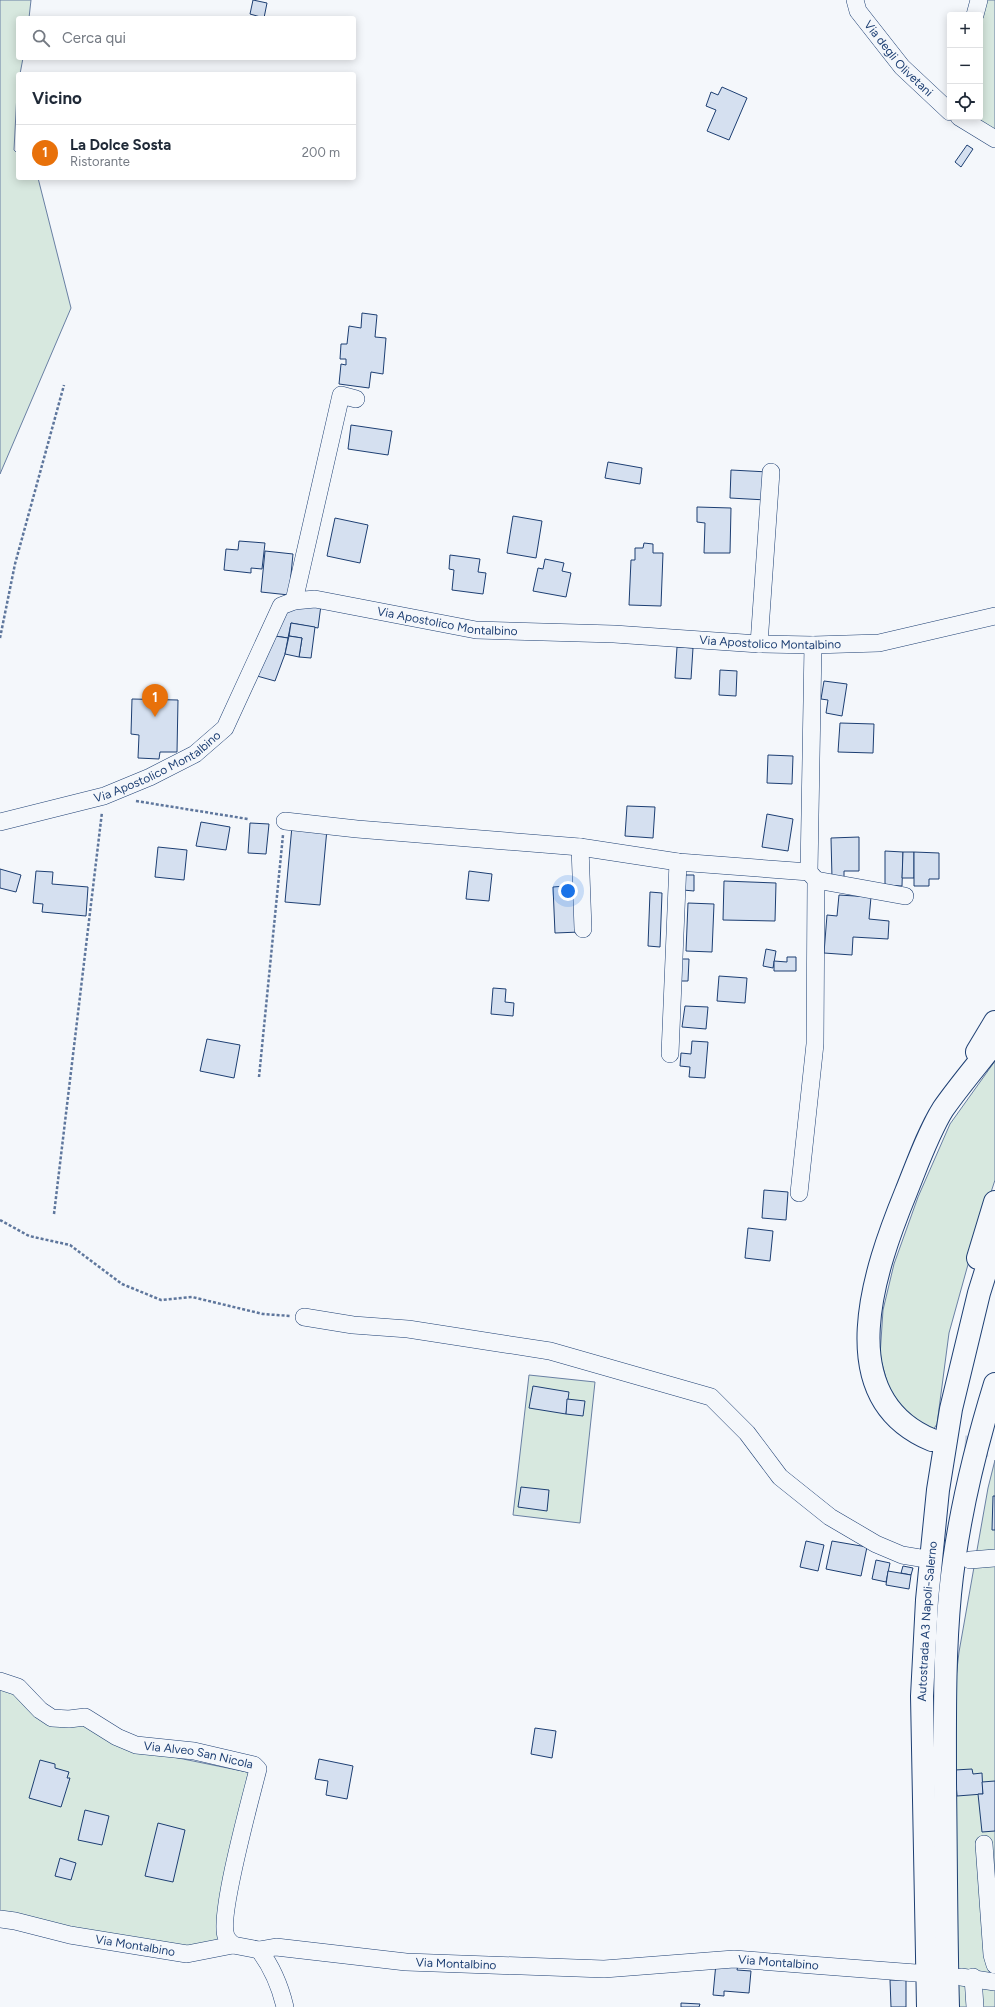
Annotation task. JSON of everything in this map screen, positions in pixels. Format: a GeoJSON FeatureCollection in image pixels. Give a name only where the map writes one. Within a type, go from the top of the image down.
{"type":"FeatureCollection","features":[{"type":"Feature","properties":{"kind":"highway"},"geometry":{"type":"LineString","coordinates":[[932,1440],[916,1433],[906,1426],[886,1404],[878,1390],[873,1372],[869,1351],[868,1330],[875,1286],[890,1231],[919,1160],[943,1110],[995,1022]]}},
{"type":"Feature","properties":{"kind":"highway"},"geometry":{"type":"LineString","coordinates":[[943,1110],[995,1042]]}},
{"type":"Feature","properties":{"kind":"highway"},"geometry":{"type":"LineString","coordinates":[[961,1363],[967,1306],[981,1244],[995,1202]]}},
{"type":"Feature","properties":{"kind":"highway","name":"Autostrada A3 Napoli-Salerno"},"geometry":{"type":"LineString","coordinates":[[928,2007],[922,1696],[927,1600],[938,1490],[951,1409],[979,1293],[995,1242]]}},
{"type":"Feature","properties":{"kind":"highway","name":"Autostrada A3 Napoli-Salerno"},"geometry":{"type":"LineString","coordinates":[[948,2007],[945,1696],[946,1641],[956,1550],[965,1500],[995,1384]]}},
{"type":"Feature","properties":{"kind":"street","name":"Via degli Olivetani"},"geometry":{"type":"LineString","coordinates":[[855,0],[858,12],[902,67],[947,109]]}},
{"type":"Feature","properties":{"kind":"street"},"geometry":{"type":"LineString","coordinates":[[976,12],[979,0]]}},
{"type":"Feature","properties":{"kind":"street"},"geometry":{"type":"LineString","coordinates":[[964,120],[995,139]]}},
{"type":"Feature","properties":{"kind":"street"},"geometry":{"type":"LineString","coordinates":[[294,601],[341,395],[356,399]]}},
{"type":"Feature","properties":{"kind":"street"},"geometry":{"type":"LineString","coordinates":[[759,644],[771,472]]}},
{"type":"Feature","properties":{"kind":"street","name":"Via Apostolico Montalbino"},"geometry":{"type":"LineString","coordinates":[[0,822],[104,796],[150,777],[195,754],[225,728],[281,606],[294,601],[315,599],[476,630],[614,634],[759,644],[813,645],[879,643],[995,616]]}},
{"type":"Feature","properties":{"kind":"street"},"geometry":{"type":"LineString","coordinates":[[799,1192],[815,1044],[813,645]]}},
{"type":"Feature","properties":{"kind":"street"},"geometry":{"type":"LineString","coordinates":[[285,821],[357,829],[580,847],[678,862],[813,876],[905,896]]}},
{"type":"Feature","properties":{"kind":"street"},"geometry":{"type":"LineString","coordinates":[[580,847],[583,929]]}},
{"type":"Feature","properties":{"kind":"street"},"geometry":{"type":"LineString","coordinates":[[670,1054],[678,862]]}},
{"type":"Feature","properties":{"kind":"street"},"geometry":{"type":"LineString","coordinates":[[304,1317],[354,1325],[408,1329],[550,1351],[711,1397],[747,1433],[780,1477],[830,1517],[876,1544],[902,1556],[920,1558]]}},
{"type":"Feature","properties":{"kind":"street"},"geometry":{"type":"LineString","coordinates":[[970,1560],[995,1558]]}},
{"type":"Feature","properties":{"kind":"street","name":"Via Alveo San Nicola"},"geometry":{"type":"LineString","coordinates":[[0,1680],[18,1687],[40,1710],[52,1718],[69,1719],[85,1716],[116,1737],[136,1745],[194,1752],[254,1765],[258,1769],[224,1916],[226,1936],[233,1946]]}},
{"type":"Feature","properties":{"kind":"street"},"geometry":{"type":"LineString","coordinates":[[984,1844],[992,1955],[995,1965]]}},
{"type":"Feature","properties":{"kind":"street","name":"Via Montalbino"},"geometry":{"type":"LineString","coordinates":[[0,1919],[15,1921],[70,1935],[187,1954],[233,1946],[259,1950],[276,1947],[400,1962],[604,1969],[734,1959],[916,1973]]}},
{"type":"Feature","properties":{"kind":"street"},"geometry":{"type":"LineString","coordinates":[[259,1950],[268,1961],[280,1987],[285,2007]]}},
{"type":"Feature","properties":{"kind":"street"},"geometry":{"type":"LineString","coordinates":[[975,2007],[967,1977],[995,1982]]}},
{"type":"Feature","properties":{"kind":"path"},"geometry":{"type":"LineString","coordinates":[[0,638],[15,564],[64,385]]}},
{"type":"Feature","properties":{"kind":"path"},"geometry":{"type":"LineString","coordinates":[[54,1214],[104,796]]}},
{"type":"Feature","properties":{"kind":"path"},"geometry":{"type":"LineString","coordinates":[[135,800],[248,819]]}},
{"type":"Feature","properties":{"kind":"path"},"geometry":{"type":"LineString","coordinates":[[259,1078],[285,821]]}},
{"type":"Feature","properties":{"kind":"path"},"geometry":{"type":"LineString","coordinates":[[0,1220],[29,1236],[70,1245],[122,1284],[161,1300],[192,1297],[263,1314],[304,1317]]}},
{"type":"Feature","properties":{"kind":"shaded area"},"geometry":{"type":"Polygon","coordinates":[[[0,0],[31,0],[29,16],[16,16],[16,60],[23,60],[20,72],[16,72],[14,150],[16,152],[16,180],[39,180],[71,308],[0,474],[0,0]]]}},
{"type":"Feature","properties":{"kind":"shaded area"},"geometry":{"type":"Polygon","coordinates":[[[986,0],[995,0],[995,130],[980,120],[983,120],[983,12],[986,0]]]}},
{"type":"Feature","properties":{"kind":"shaded area"},"geometry":{"type":"Polygon","coordinates":[[[995,1061],[995,1180],[972,1250],[949,1333],[937,1424],[933,1430],[916,1422],[901,1406],[888,1386],[880,1356],[883,1310],[894,1264],[918,1197],[950,1124],[995,1061]]]}},
{"type":"Feature","properties":{"kind":"shaded area"},"geometry":{"type":"Polygon","coordinates":[[[529,1375],[595,1382],[580,1523],[513,1515],[529,1375]]]}},
{"type":"Feature","properties":{"kind":"shaded area"},"geometry":{"type":"Polygon","coordinates":[[[995,1460],[995,1974],[958,1972],[954,1695],[959,1652],[988,1488],[995,1460]]]}},
{"type":"Feature","properties":{"kind":"shaded area"},"geometry":{"type":"Polygon","coordinates":[[[0,1686],[16,1691],[37,1714],[84,1721],[134,1749],[252,1773],[220,1943],[187,1949],[0,1914],[0,1686]]]}},
{"type":"Feature","properties":{"kind":"shaded area"},"geometry":{"type":"Polygon","coordinates":[[[958,1983],[995,1988],[995,2007],[959,2007],[958,1983]]]}},
{"type":"Feature","properties":{"kind":"building"},"geometry":{"type":"Polygon","coordinates":[[[253,0],[267,3],[264,16],[250,14],[253,0]]]}},
{"type":"Feature","properties":{"kind":"building"},"geometry":{"type":"Polygon","coordinates":[[[722,87],[747,98],[729,140],[707,131],[716,110],[706,106],[711,92],[718,95],[722,87]]]}},
{"type":"Feature","properties":{"kind":"building"},"geometry":{"type":"Polygon","coordinates":[[[967,145],[973,149],[961,167],[955,162],[967,145]]]}},
{"type":"Feature","properties":{"kind":"building"},"geometry":{"type":"Polygon","coordinates":[[[362,313],[377,315],[375,337],[386,338],[383,374],[371,372],[369,388],[339,384],[341,364],[346,365],[346,359],[340,359],[341,344],[347,344],[349,326],[361,328],[362,313]]]}},
{"type":"Feature","properties":{"kind":"building"},"geometry":{"type":"Polygon","coordinates":[[[351,425],[392,431],[388,455],[348,449],[351,425]]]}},
{"type":"Feature","properties":{"kind":"building"},"geometry":{"type":"Polygon","coordinates":[[[608,462],[642,468],[640,484],[605,478],[608,462]]]}},
{"type":"Feature","properties":{"kind":"building"},"geometry":{"type":"Polygon","coordinates":[[[731,470],[768,472],[766,500],[730,498],[731,470]]]}},
{"type":"Feature","properties":{"kind":"building"},"geometry":{"type":"Polygon","coordinates":[[[697,507],[731,508],[730,553],[704,553],[705,523],[697,522],[697,507]]]}},
{"type":"Feature","properties":{"kind":"building"},"geometry":{"type":"Polygon","coordinates":[[[513,516],[542,521],[536,558],[507,553],[513,516]]]}},
{"type":"Feature","properties":{"kind":"building"},"geometry":{"type":"Polygon","coordinates":[[[335,518],[368,525],[360,563],[327,556],[335,518]]]}},
{"type":"Feature","properties":{"kind":"building"},"geometry":{"type":"Polygon","coordinates":[[[239,541],[265,543],[262,569],[251,568],[251,573],[224,570],[226,549],[238,550],[239,541]]]}},
{"type":"Feature","properties":{"kind":"building"},"geometry":{"type":"Polygon","coordinates":[[[644,543],[653,544],[653,553],[663,553],[661,606],[629,605],[631,560],[635,560],[635,548],[643,548],[644,543]]]}},
{"type":"Feature","properties":{"kind":"building"},"geometry":{"type":"Polygon","coordinates":[[[265,551],[293,554],[289,595],[261,592],[265,551]]]}},
{"type":"Feature","properties":{"kind":"building"},"geometry":{"type":"Polygon","coordinates":[[[450,555],[480,559],[478,572],[486,573],[483,594],[452,590],[454,570],[449,569],[450,555]]]}},
{"type":"Feature","properties":{"kind":"building"},"geometry":{"type":"Polygon","coordinates":[[[545,559],[564,563],[562,571],[571,573],[566,597],[533,591],[538,568],[543,569],[545,559]]]}},
{"type":"Feature","properties":{"kind":"building"},"geometry":{"type":"Polygon","coordinates":[[[303,603],[321,605],[318,628],[291,623],[288,638],[275,636],[285,614],[303,603]]]}},
{"type":"Feature","properties":{"kind":"building"},"geometry":{"type":"Polygon","coordinates":[[[291,623],[315,627],[311,658],[299,657],[302,638],[289,636],[291,623]]]}},
{"type":"Feature","properties":{"kind":"building"},"geometry":{"type":"Polygon","coordinates":[[[275,636],[288,638],[285,654],[275,681],[257,676],[275,636]]]}},
{"type":"Feature","properties":{"kind":"building"},"geometry":{"type":"Polygon","coordinates":[[[289,636],[302,638],[299,657],[285,654],[289,636]]]}},
{"type":"Feature","properties":{"kind":"building"},"geometry":{"type":"Polygon","coordinates":[[[677,647],[693,648],[691,679],[675,678],[677,647]]]}},
{"type":"Feature","properties":{"kind":"building"},"geometry":{"type":"Polygon","coordinates":[[[720,670],[737,671],[736,696],[719,695],[720,670]]]}},
{"type":"Feature","properties":{"kind":"building"},"geometry":{"type":"Polygon","coordinates":[[[824,681],[847,684],[842,716],[826,713],[828,700],[821,699],[824,681]]]}},
{"type":"Feature","properties":{"kind":"building"},"geometry":{"type":"Polygon","coordinates":[[[132,699],[178,700],[177,752],[160,752],[159,759],[138,758],[139,735],[131,734],[132,699]]]}},
{"type":"Feature","properties":{"kind":"building"},"geometry":{"type":"Polygon","coordinates":[[[840,723],[874,724],[873,753],[838,752],[840,723]]]}},
{"type":"Feature","properties":{"kind":"building"},"geometry":{"type":"Polygon","coordinates":[[[768,755],[793,756],[792,784],[767,783],[768,755]]]}},
{"type":"Feature","properties":{"kind":"building"},"geometry":{"type":"Polygon","coordinates":[[[627,806],[655,807],[653,838],[625,836],[627,806]]]}},
{"type":"Feature","properties":{"kind":"building"},"geometry":{"type":"Polygon","coordinates":[[[767,814],[793,819],[788,851],[762,847],[767,814]]]}},
{"type":"Feature","properties":{"kind":"building"},"geometry":{"type":"Polygon","coordinates":[[[201,822],[230,827],[226,850],[196,846],[201,822]]]}},
{"type":"Feature","properties":{"kind":"building"},"geometry":{"type":"Polygon","coordinates":[[[250,823],[269,824],[266,854],[248,853],[250,823]]]}},
{"type":"Feature","properties":{"kind":"building"},"geometry":{"type":"Polygon","coordinates":[[[292,826],[327,829],[320,905],[285,902],[292,826]]]}},
{"type":"Feature","properties":{"kind":"building"},"geometry":{"type":"Polygon","coordinates":[[[859,837],[859,871],[844,871],[844,878],[832,878],[831,838],[859,837]]]}},
{"type":"Feature","properties":{"kind":"building"},"geometry":{"type":"Polygon","coordinates":[[[158,847],[187,850],[184,880],[155,877],[158,847]]]}},
{"type":"Feature","properties":{"kind":"building"},"geometry":{"type":"Polygon","coordinates":[[[885,851],[903,852],[902,886],[885,885],[885,851]]]}},
{"type":"Feature","properties":{"kind":"building"},"geometry":{"type":"Polygon","coordinates":[[[903,852],[914,852],[914,878],[902,878],[903,852]]]}},
{"type":"Feature","properties":{"kind":"building"},"geometry":{"type":"Polygon","coordinates":[[[914,852],[939,853],[939,879],[929,879],[929,886],[914,886],[914,852]]]}},
{"type":"Feature","properties":{"kind":"building"},"geometry":{"type":"Polygon","coordinates":[[[0,869],[21,875],[16,892],[0,888],[0,869]]]}},
{"type":"Feature","properties":{"kind":"building"},"geometry":{"type":"Polygon","coordinates":[[[36,871],[53,872],[52,884],[88,887],[86,916],[42,912],[43,904],[33,903],[36,871]]]}},
{"type":"Feature","properties":{"kind":"building"},"geometry":{"type":"Polygon","coordinates":[[[469,871],[492,874],[489,901],[466,899],[469,871]]]}},
{"type":"Feature","properties":{"kind":"building"},"geometry":{"type":"Polygon","coordinates":[[[683,875],[694,875],[694,891],[683,890],[683,875]]]}},
{"type":"Feature","properties":{"kind":"building"},"geometry":{"type":"Polygon","coordinates":[[[724,881],[776,883],[775,921],[723,920],[724,881]]]}},
{"type":"Feature","properties":{"kind":"building"},"geometry":{"type":"Polygon","coordinates":[[[578,885],[580,932],[555,933],[553,887],[578,885]]]}},
{"type":"Feature","properties":{"kind":"building"},"geometry":{"type":"Polygon","coordinates":[[[650,892],[662,893],[660,947],[648,946],[650,892]]]}},
{"type":"Feature","properties":{"kind":"building"},"geometry":{"type":"Polygon","coordinates":[[[839,895],[871,897],[869,919],[889,921],[888,939],[853,937],[852,955],[824,953],[827,915],[837,916],[839,895]]]}},
{"type":"Feature","properties":{"kind":"building"},"geometry":{"type":"Polygon","coordinates":[[[688,903],[714,904],[712,952],[686,951],[688,903]]]}},
{"type":"Feature","properties":{"kind":"building"},"geometry":{"type":"Polygon","coordinates":[[[766,949],[776,951],[773,968],[763,966],[766,949]]]}},
{"type":"Feature","properties":{"kind":"building"},"geometry":{"type":"Polygon","coordinates":[[[787,957],[796,957],[796,971],[774,971],[774,961],[787,962],[787,957]]]}},
{"type":"Feature","properties":{"kind":"building"},"geometry":{"type":"Polygon","coordinates":[[[680,959],[689,959],[688,981],[679,981],[680,959]]]}},
{"type":"Feature","properties":{"kind":"building"},"geometry":{"type":"Polygon","coordinates":[[[719,976],[747,978],[745,1003],[717,1001],[719,976]]]}},
{"type":"Feature","properties":{"kind":"building"},"geometry":{"type":"Polygon","coordinates":[[[493,988],[506,989],[505,1002],[514,1003],[513,1016],[491,1014],[493,988]]]}},
{"type":"Feature","properties":{"kind":"building"},"geometry":{"type":"Polygon","coordinates":[[[685,1006],[708,1007],[706,1029],[682,1027],[685,1006]]]}},
{"type":"Feature","properties":{"kind":"building"},"geometry":{"type":"Polygon","coordinates":[[[207,1039],[240,1045],[234,1078],[200,1071],[207,1039]]]}},
{"type":"Feature","properties":{"kind":"building"},"geometry":{"type":"Polygon","coordinates":[[[692,1041],[708,1042],[705,1078],[689,1077],[690,1067],[680,1066],[681,1053],[691,1054],[692,1041]]]}},
{"type":"Feature","properties":{"kind":"building"},"geometry":{"type":"Polygon","coordinates":[[[764,1190],[788,1192],[786,1220],[762,1218],[764,1190]]]}},
{"type":"Feature","properties":{"kind":"building"},"geometry":{"type":"Polygon","coordinates":[[[748,1228],[773,1231],[770,1261],[745,1258],[748,1228]]]}},
{"type":"Feature","properties":{"kind":"building"},"geometry":{"type":"Polygon","coordinates":[[[533,1386],[569,1392],[566,1414],[529,1408],[533,1386]]]}},
{"type":"Feature","properties":{"kind":"building"},"geometry":{"type":"Polygon","coordinates":[[[567,1399],[585,1401],[583,1416],[566,1414],[567,1399]]]}},
{"type":"Feature","properties":{"kind":"building"},"geometry":{"type":"Polygon","coordinates":[[[521,1487],[549,1490],[547,1511],[518,1507],[521,1487]]]}},
{"type":"Feature","properties":{"kind":"building"},"geometry":{"type":"Polygon","coordinates":[[[993,1496],[995,1496],[995,1530],[992,1530],[993,1496]]]}},
{"type":"Feature","properties":{"kind":"building"},"geometry":{"type":"Polygon","coordinates":[[[806,1541],[824,1545],[818,1571],[800,1567],[806,1541]]]}},
{"type":"Feature","properties":{"kind":"building"},"geometry":{"type":"Polygon","coordinates":[[[832,1541],[867,1547],[861,1576],[826,1569],[832,1541]]]}},
{"type":"Feature","properties":{"kind":"building"},"geometry":{"type":"Polygon","coordinates":[[[876,1560],[890,1563],[886,1582],[872,1579],[876,1560]]]}},
{"type":"Feature","properties":{"kind":"building"},"geometry":{"type":"Polygon","coordinates":[[[903,1566],[913,1568],[911,1575],[901,1573],[903,1566]]]}},
{"type":"Feature","properties":{"kind":"building"},"geometry":{"type":"Polygon","coordinates":[[[888,1571],[911,1575],[909,1589],[886,1585],[888,1571]]]}},
{"type":"Feature","properties":{"kind":"building"},"geometry":{"type":"Polygon","coordinates":[[[535,1728],[556,1731],[552,1758],[531,1754],[535,1728]]]}},
{"type":"Feature","properties":{"kind":"building"},"geometry":{"type":"Polygon","coordinates":[[[319,1759],[353,1766],[347,1799],[326,1795],[328,1781],[315,1779],[319,1759]]]}},
{"type":"Feature","properties":{"kind":"building"},"geometry":{"type":"Polygon","coordinates":[[[40,1760],[55,1764],[55,1768],[69,1772],[67,1778],[70,1778],[61,1807],[29,1798],[40,1760]]]}},
{"type":"Feature","properties":{"kind":"building"},"geometry":{"type":"Polygon","coordinates":[[[972,1769],[973,1774],[982,1773],[983,1794],[957,1796],[955,1770],[972,1769]]]}},
{"type":"Feature","properties":{"kind":"building"},"geometry":{"type":"Polygon","coordinates":[[[995,1781],[995,1831],[982,1832],[978,1794],[983,1794],[982,1782],[995,1781]]]}},
{"type":"Feature","properties":{"kind":"building"},"geometry":{"type":"Polygon","coordinates":[[[85,1810],[109,1816],[102,1845],[78,1840],[85,1810]]]}},
{"type":"Feature","properties":{"kind":"building"},"geometry":{"type":"Polygon","coordinates":[[[158,1823],[185,1830],[173,1882],[145,1876],[158,1823]]]}},
{"type":"Feature","properties":{"kind":"building"},"geometry":{"type":"Polygon","coordinates":[[[60,1858],[76,1863],[71,1880],[55,1876],[60,1858]]]}},
{"type":"Feature","properties":{"kind":"building"},"geometry":{"type":"Polygon","coordinates":[[[716,1963],[738,1965],[737,1970],[751,1971],[749,1993],[724,1991],[724,1996],[713,1995],[716,1963]]]}},
{"type":"Feature","properties":{"kind":"building"},"geometry":{"type":"Polygon","coordinates":[[[890,1980],[906,1980],[906,2007],[891,2007],[890,1980]]]}},
{"type":"Feature","properties":{"kind":"building"},"geometry":{"type":"Polygon","coordinates":[[[681,2003],[700,2004],[699,2007],[681,2007],[681,2003]]]}},
{"type":"Feature","properties":{"kind":"tunnel"},"geometry":{"type":"LineString","coordinates":[[932,1440],[972,1447],[980,1447],[995,1443]]}},
{"type":"Feature","properties":{"kind":"place","name":"La Dolce Sosta"},"geometry":{"type":"Point","coordinates":[155,717]}}]}
